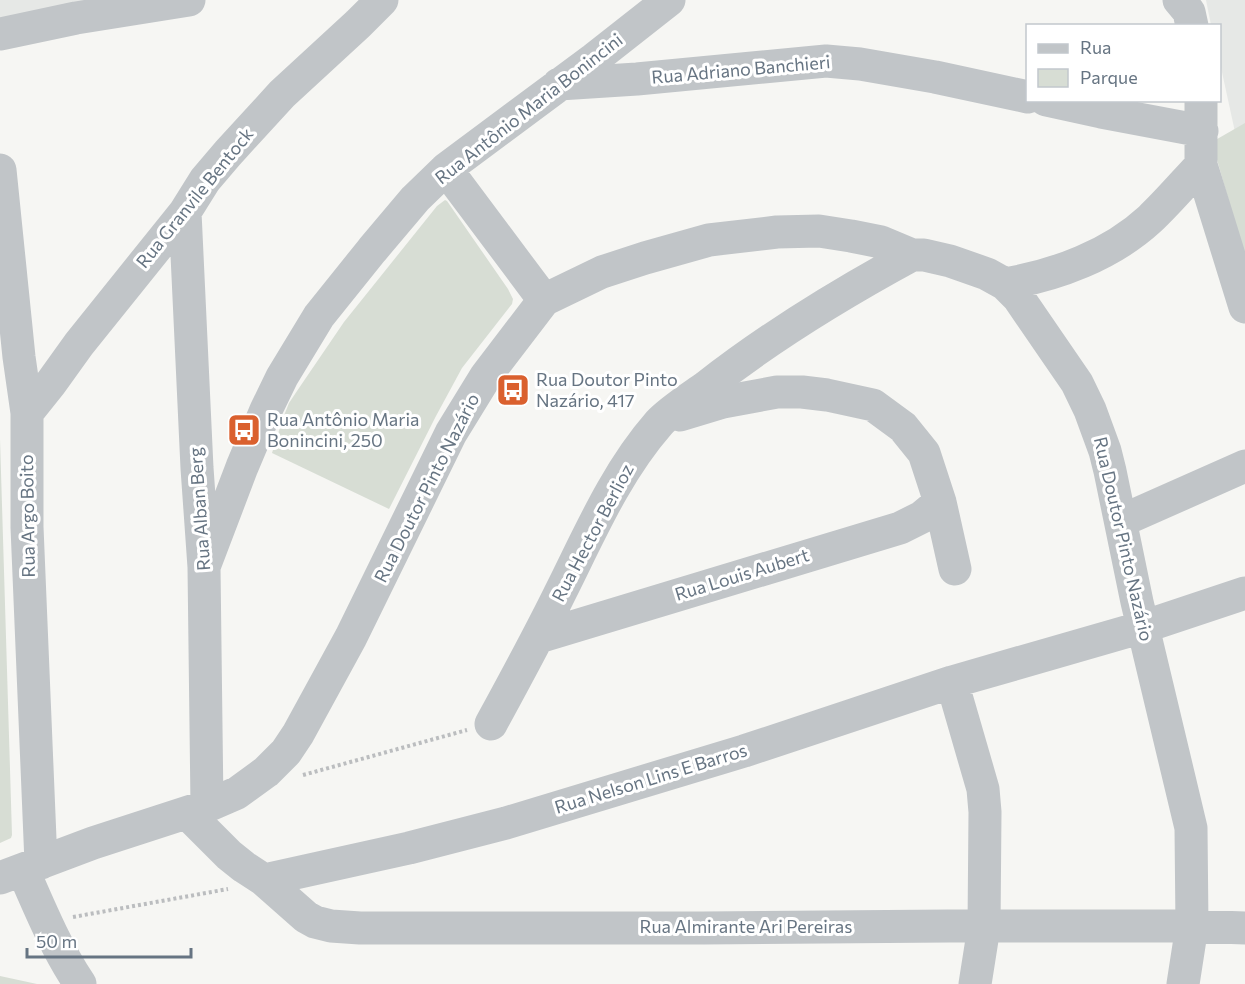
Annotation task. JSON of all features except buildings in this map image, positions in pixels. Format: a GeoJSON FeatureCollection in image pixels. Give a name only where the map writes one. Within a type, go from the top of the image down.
{"type":"FeatureCollection","features":[{"type":"Feature","properties":{"kind":"street"},"geometry":{"type":"LineString","coordinates":[[0,34],[76,18],[189,0]]}},
{"type":"Feature","properties":{"kind":"street","name":"Rua Granvile Bentock"},"geometry":{"type":"LineString","coordinates":[[27,413],[185,212],[205,180],[282,94],[382,0]]}},
{"type":"Feature","properties":{"kind":"street","name":"Rua Antônio Maria Bonincini"},"geometry":{"type":"LineString","coordinates":[[204,567],[247,454],[282,376],[319,316],[415,199],[446,169],[669,0]]}},
{"type":"Feature","properties":{"kind":"street"},"geometry":{"type":"LineString","coordinates":[[1179,0],[1189,12],[1192,24]]}},
{"type":"Feature","properties":{"kind":"street","name":"Rua Adriano Banchieri"},"geometry":{"type":"LineString","coordinates":[[559,84],[826,61],[860,64],[924,75],[1026,97]]}},
{"type":"Feature","properties":{"kind":"street"},"geometry":{"type":"LineString","coordinates":[[1055,102],[1101,112],[1202,116],[1201,165],[1245,307]]}},
{"type":"Feature","properties":{"kind":"street"},"geometry":{"type":"LineString","coordinates":[[1005,284],[1056,271],[1086,260],[1119,243],[1149,219],[1201,165]]}},
{"type":"Feature","properties":{"kind":"street"},"geometry":{"type":"LineString","coordinates":[[446,169],[544,300]]}},
{"type":"Feature","properties":{"kind":"street","name":"Rua Argo Boito"},"geometry":{"type":"LineString","coordinates":[[0,170],[5,257],[27,413],[21,870]]}},
{"type":"Feature","properties":{"kind":"street","name":"Rua Alban Berg"},"geometry":{"type":"LineString","coordinates":[[185,212],[196,456],[204,567],[197,809]]}},
{"type":"Feature","properties":{"kind":"street","name":"Rua Doutor Pinto Nazário"},"geometry":{"type":"LineString","coordinates":[[21,870],[237,793],[266,772],[286,752],[351,637],[451,433],[486,376],[544,300],[602,272],[709,240],[777,232],[819,231],[881,242],[912,255],[924,255],[950,261],[987,274],[1005,284],[1018,297],[1082,392],[1105,451],[1121,521],[1123,540],[1191,828],[1192,926],[1183,984]]}},
{"type":"Feature","properties":{"kind":"street","name":"Rua Hector Berlioz"},"geometry":{"type":"LineString","coordinates":[[491,724],[539,637],[610,495],[660,422],[736,363],[809,314],[912,255]]}},
{"type":"Feature","properties":{"kind":"street"},"geometry":{"type":"LineString","coordinates":[[0,331],[19,357]]}},
{"type":"Feature","properties":{"kind":"street"},"geometry":{"type":"LineString","coordinates":[[660,422],[723,402],[777,392],[818,394],[873,405],[903,427],[924,453],[940,502],[955,569]]}},
{"type":"Feature","properties":{"kind":"street"},"geometry":{"type":"LineString","coordinates":[[196,456],[212,473],[222,475],[232,470],[247,454]]}},
{"type":"Feature","properties":{"kind":"street"},"geometry":{"type":"LineString","coordinates":[[1121,521],[1245,466]]}},
{"type":"Feature","properties":{"kind":"street","name":"Rua Louis Aubert"},"geometry":{"type":"LineString","coordinates":[[539,637],[900,528],[922,517],[940,502]]}},
{"type":"Feature","properties":{"kind":"street","name":"Rua Nelson Lins E Barros"},"geometry":{"type":"LineString","coordinates":[[264,880],[409,848],[506,823],[744,751],[952,682],[1143,627],[1245,593]]}},
{"type":"Feature","properties":{"kind":"street"},"geometry":{"type":"LineString","coordinates":[[952,682],[983,789],[985,812],[984,927],[975,984]]}},
{"type":"Feature","properties":{"kind":"street","name":"Rua Almirante Ari Pereiras"},"geometry":{"type":"LineString","coordinates":[[197,809],[229,855],[264,880],[306,918],[331,926],[360,928],[1192,926],[1245,928]]}},
{"type":"Feature","properties":{"kind":"street"},"geometry":{"type":"LineString","coordinates":[[21,870],[66,963],[80,984]]}},
{"type":"Feature","properties":{"kind":"path"},"geometry":{"type":"LineString","coordinates":[[295,777],[491,724]]}},
{"type":"Feature","properties":{"kind":"path"},"geometry":{"type":"LineString","coordinates":[[46,922],[213,892],[264,880]]}},
{"type":"Feature","properties":{"kind":"shaded area"},"geometry":{"type":"Polygon","coordinates":[[[0,0],[164,0],[0,31],[0,0]]]}},
{"type":"Feature","properties":{"kind":"shaded area"},"geometry":{"type":"Polygon","coordinates":[[[1206,0],[1245,0],[1245,125],[1235,132],[1221,68],[1221,24],[1211,24],[1206,0]]]}},
{"type":"Feature","properties":{"kind":"green space"},"geometry":{"type":"Polygon","coordinates":[[[1245,123],[1245,258],[1212,142],[1245,123]]]}},
{"type":"Feature","properties":{"kind":"green space"},"geometry":{"type":"Polygon","coordinates":[[[445,200],[513,299],[512,304],[462,368],[389,509],[272,453],[289,403],[344,322],[437,206],[445,200]]]}},
{"type":"Feature","properties":{"kind":"green space"},"geometry":{"type":"Polygon","coordinates":[[[0,439],[12,835],[11,838],[0,843],[0,439]]]}},
{"type":"Feature","properties":{"kind":"green space"},"geometry":{"type":"Polygon","coordinates":[[[0,976],[37,984],[0,984],[0,976]]]}},
{"type":"Feature","properties":{"kind":"place","name":"Rua Doutor Pinto Nazário, 417"},"geometry":{"type":"Point","coordinates":[513,390]}},
{"type":"Feature","properties":{"kind":"place","name":"Rua Antônio Maria Bonincini, 250"},"geometry":{"type":"Point","coordinates":[244,430]}}]}
